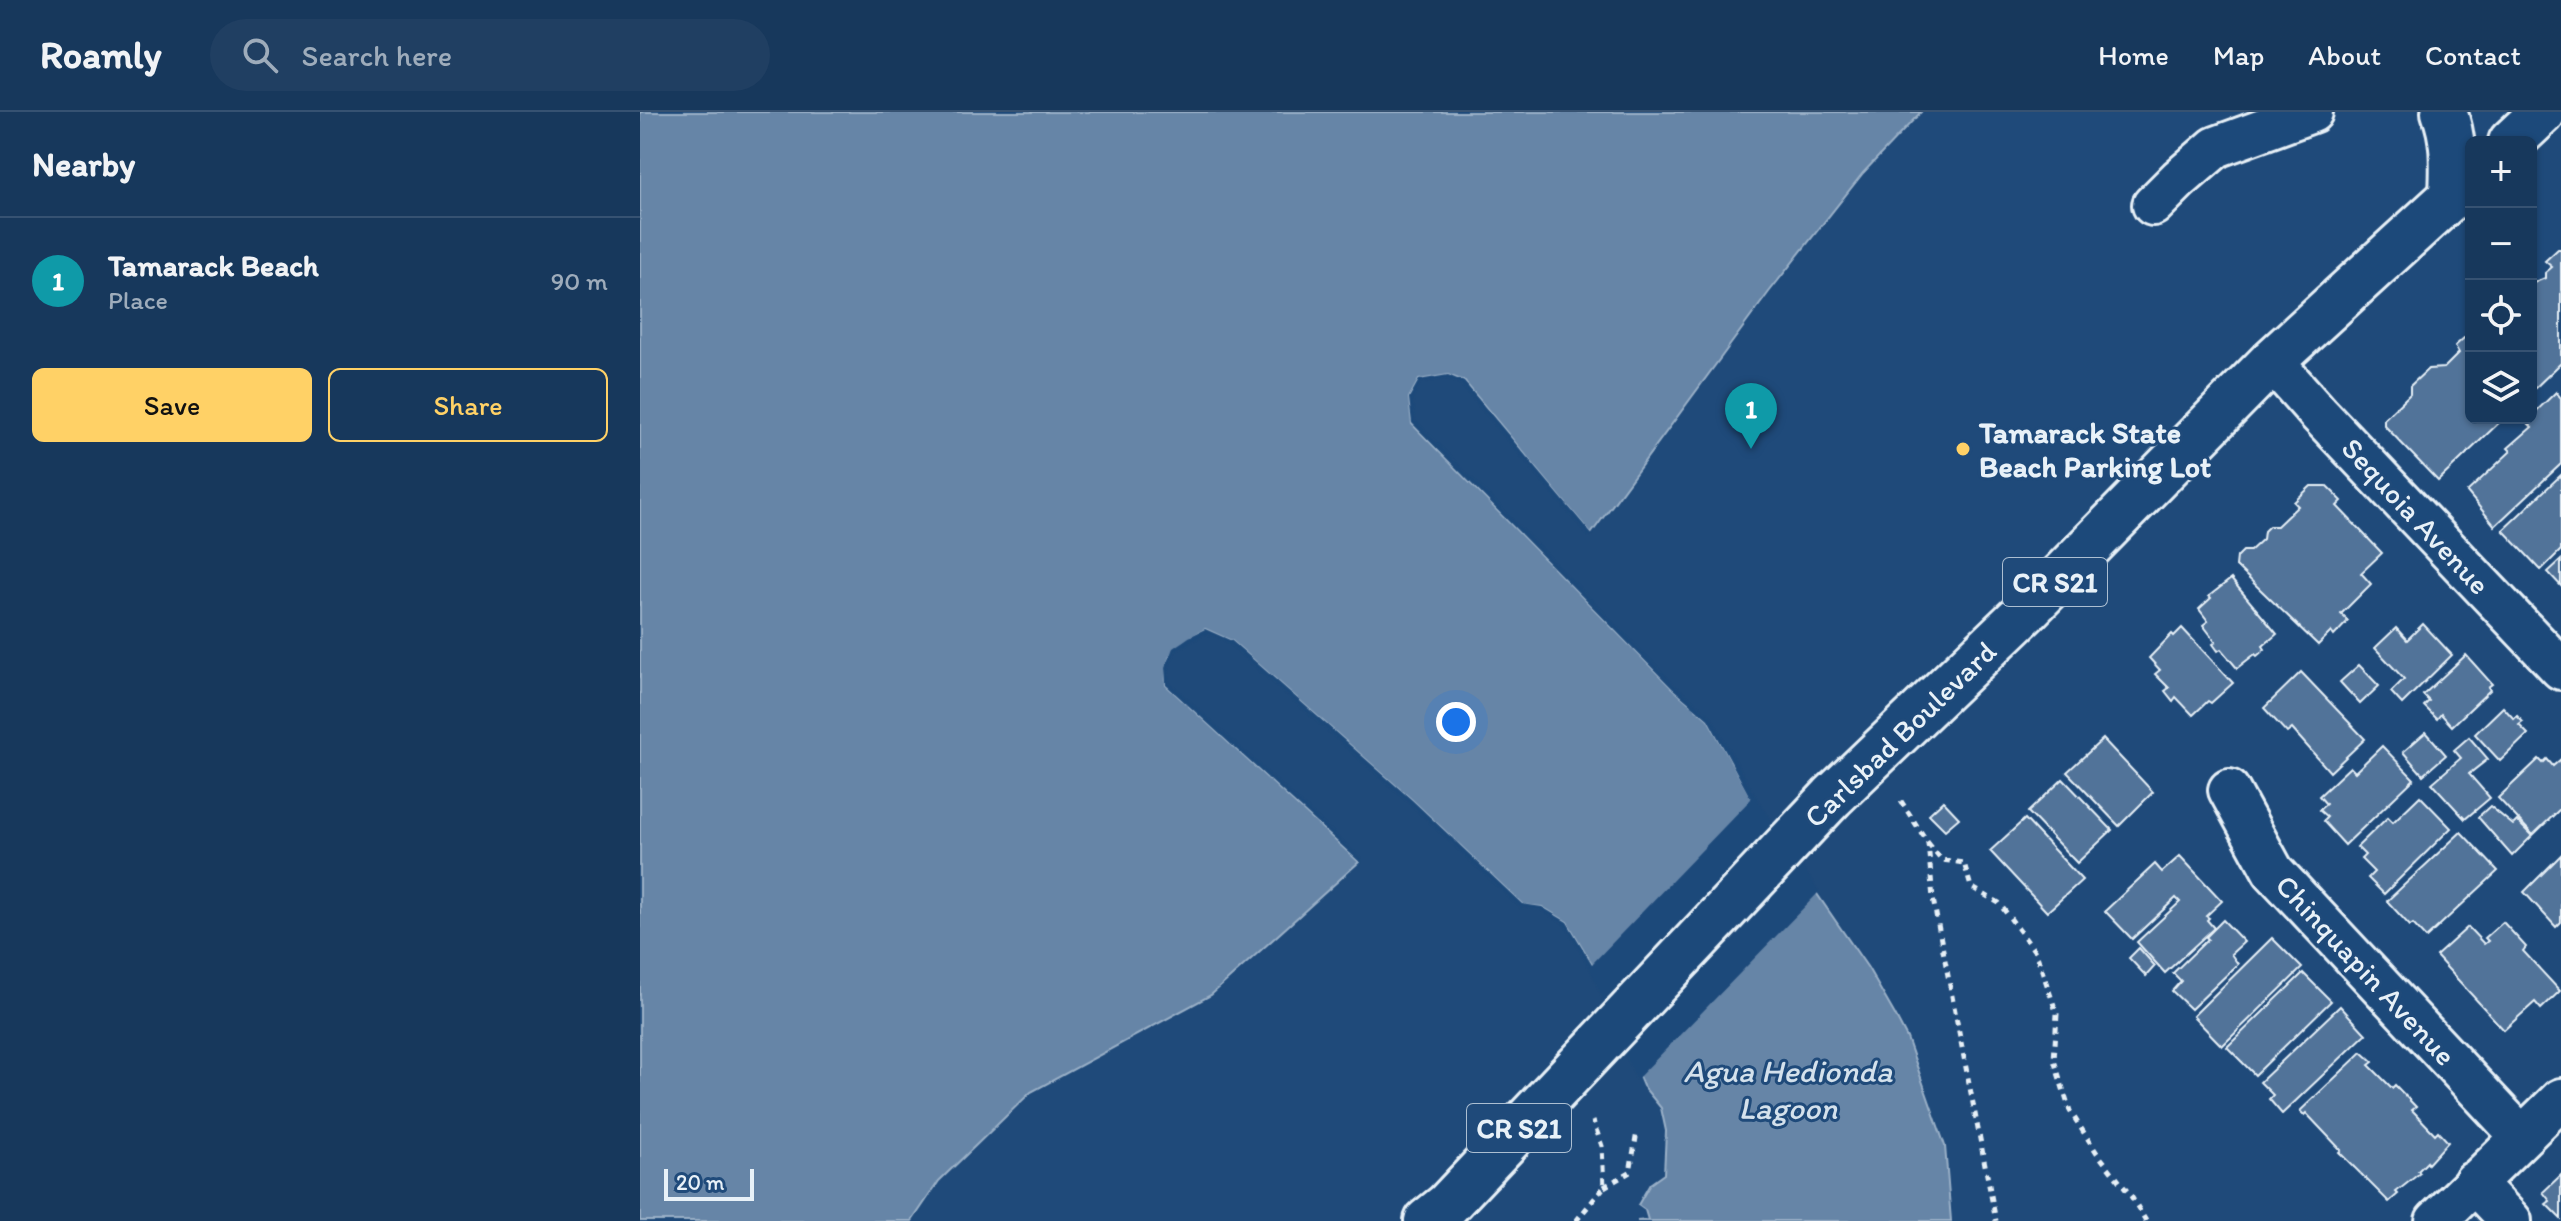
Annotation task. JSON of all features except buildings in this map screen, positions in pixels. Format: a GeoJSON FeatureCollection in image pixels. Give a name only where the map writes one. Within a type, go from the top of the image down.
{"type":"FeatureCollection","features":[{"type":"Feature","properties":{"kind":"main road"},"geometry":{"type":"LineString","coordinates":[[2444,112],[2462,188]]}},
{"type":"Feature","properties":{"kind":"main road"},"geometry":{"type":"LineString","coordinates":[[2517,136],[2543,112]]}},
{"type":"Feature","properties":{"kind":"main road","name":"Carlsbad Boulevard"},"geometry":{"type":"LineString","coordinates":[[1437,1216],[1832,797],[2027,610],[2272,361],[2462,188]]}},
{"type":"Feature","properties":{"kind":"street"},"geometry":{"type":"LineString","coordinates":[[2153,205],[2216,147],[2312,112]]}},
{"type":"Feature","properties":{"kind":"street","name":"Sequoia Avenue"},"geometry":{"type":"LineString","coordinates":[[2272,361],[2561,669]]}},
{"type":"Feature","properties":{"kind":"street","name":"Chinquapin Avenue"},"geometry":{"type":"LineString","coordinates":[[2229,790],[2273,871],[2521,1136]]}},
{"type":"Feature","properties":{"kind":"street"},"geometry":{"type":"LineString","coordinates":[[2436,1221],[2561,1099]]}},
{"type":"Feature","properties":{"kind":"street"},"geometry":{"type":"LineString","coordinates":[[2474,1182],[2511,1221]]}},
{"type":"Feature","properties":{"kind":"path"},"geometry":{"type":"LineString","coordinates":[[1901,801],[1942,860],[1964,863],[1971,887],[1999,903],[2036,953],[2057,1014],[2054,1060],[2070,1111],[2146,1221]]}},
{"type":"Feature","properties":{"kind":"path"},"geometry":{"type":"LineString","coordinates":[[1928,843],[1933,899],[1996,1221]]}},
{"type":"Feature","properties":{"kind":"path"},"geometry":{"type":"LineString","coordinates":[[1593,1121],[1602,1146],[1604,1187]]}},
{"type":"Feature","properties":{"kind":"path"},"geometry":{"type":"LineString","coordinates":[[1576,1221],[1604,1187],[1630,1172],[1637,1132]]}},
{"type":"Feature","properties":{"kind":"water","name":"Agua Hedionda Lagoon"},"geometry":{"type":"Polygon","coordinates":[[[640,112],[1921,112],[1863,173],[1769,292],[1591,534],[1464,381],[1448,375],[1419,380],[1409,398],[1412,424],[1672,688],[1708,719],[1753,801],[1868,968],[1907,1038],[1945,1146],[1951,1221],[1637,1221],[1648,1220],[1645,1210],[1638,1205],[1650,1184],[1664,1174],[1666,1131],[1661,1108],[1643,1086],[1594,967],[1567,922],[1542,907],[1523,905],[1412,800],[1232,641],[1205,629],[1174,650],[1167,663],[1166,685],[1359,862],[1211,995],[1031,1092],[939,1181],[912,1221],[640,1221],[640,112]]]}},
{"type":"Feature","properties":{"kind":"pier"},"geometry":{"type":"Polygon","coordinates":[[[1448,375],[1464,382],[1594,537],[1588,536],[1461,385],[1448,379],[1421,383],[1413,399],[1416,421],[1675,685],[1711,716],[1757,799],[1819,892],[1636,1080],[1590,969],[1565,925],[1541,910],[1520,908],[1409,803],[1218,637],[1205,634],[1176,651],[1169,667],[1170,683],[1362,859],[1362,864],[1166,685],[1165,667],[1173,648],[1189,637],[1205,629],[1232,641],[1412,800],[1522,904],[1542,907],[1567,922],[1592,964],[1751,799],[1708,719],[1672,688],[1412,423],[1409,398],[1419,380],[1448,375]]]}},
{"type":"Feature","properties":{"kind":"place","name":"Tamarack Beach"},"geometry":{"type":"Point","coordinates":[1751,449]}},
{"type":"Feature","properties":{"kind":"place","name":"Tamarack State Beach Parking Lot"},"geometry":{"type":"Point","coordinates":[1963,449]}}]}
